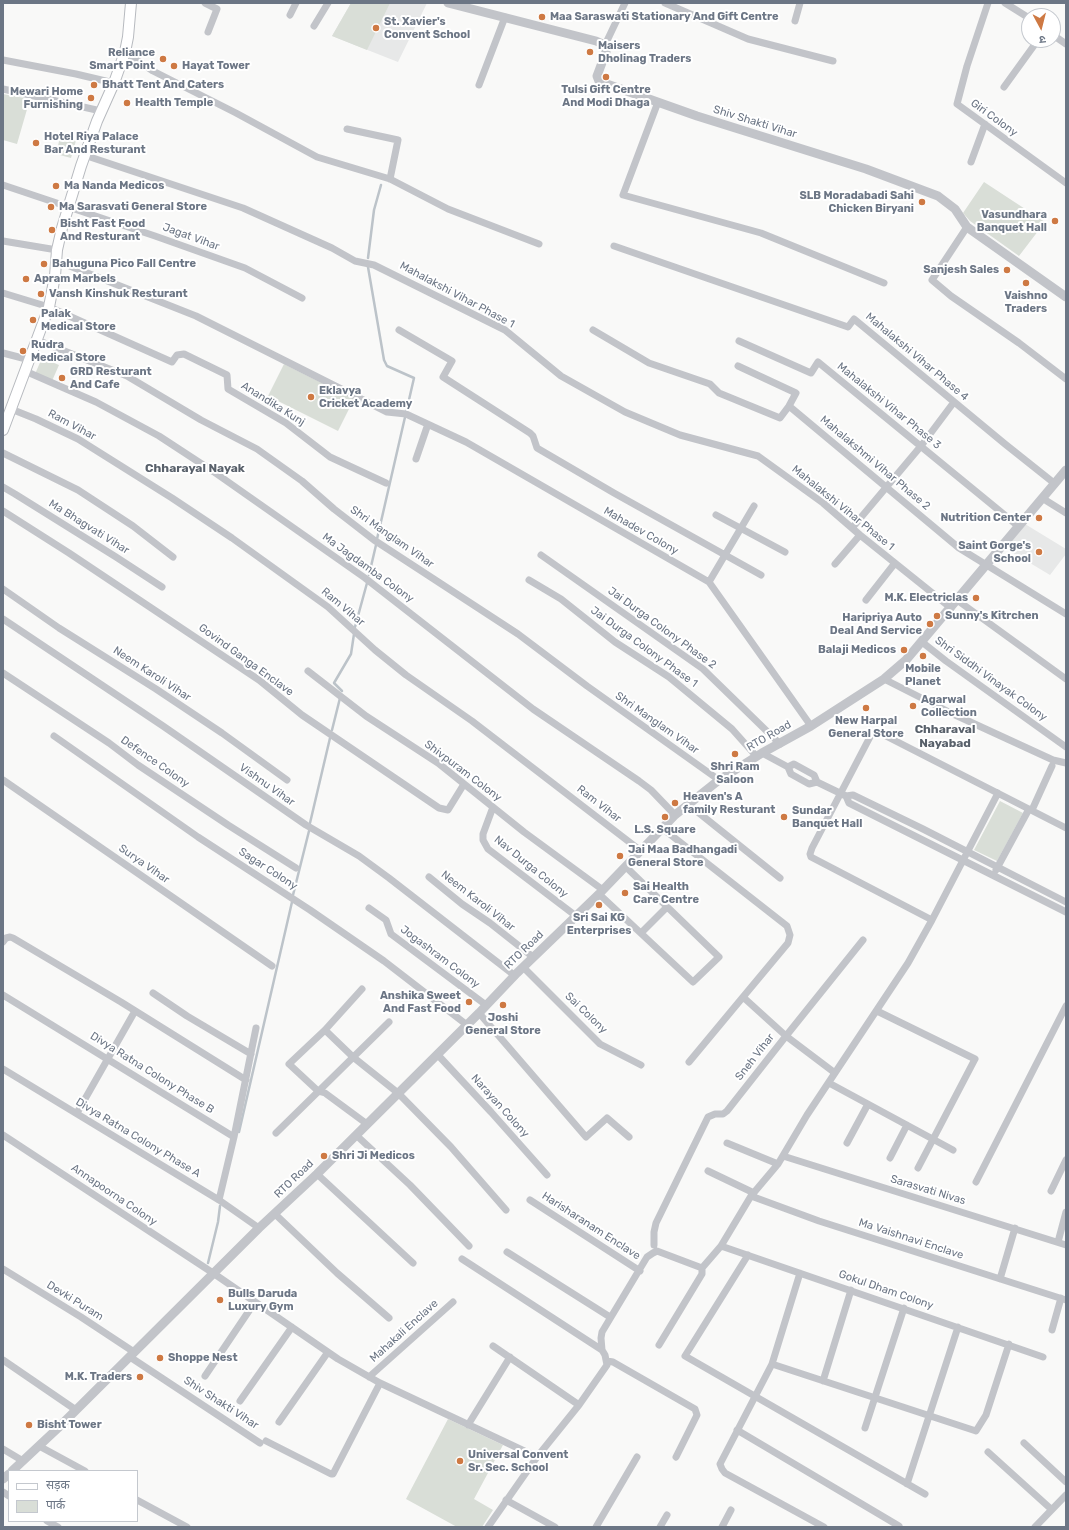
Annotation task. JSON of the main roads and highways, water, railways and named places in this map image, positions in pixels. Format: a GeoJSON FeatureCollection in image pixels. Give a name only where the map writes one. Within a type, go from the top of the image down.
{"type":"FeatureCollection","features":[{"type":"Feature","properties":{"kind":"main road"},"geometry":{"type":"LineString","coordinates":[[3,430],[7,414],[26,371],[49,307],[57,261],[57,250],[62,228],[84,154],[126,52],[131,3]]}},
{"type":"Feature","properties":{"kind":"waterway"},"geometry":{"type":"LineString","coordinates":[[368,258],[374,210],[381,185]]}},
{"type":"Feature","properties":{"kind":"waterway"},"geometry":{"type":"LineString","coordinates":[[368,267],[384,360],[387,366],[414,378],[377,539]]}},
{"type":"Feature","properties":{"kind":"waterway"},"geometry":{"type":"LineString","coordinates":[[369,575],[376,545]]}},
{"type":"Feature","properties":{"kind":"waterway"},"geometry":{"type":"LineString","coordinates":[[355,627],[367,583]]}},
{"type":"Feature","properties":{"kind":"waterway"},"geometry":{"type":"LineString","coordinates":[[342,691],[334,683],[351,654],[354,634]]}},
{"type":"Feature","properties":{"kind":"waterway"},"geometry":{"type":"LineString","coordinates":[[332,730],[340,698]]}},
{"type":"Feature","properties":{"kind":"waterway"},"geometry":{"type":"LineString","coordinates":[[310,823],[330,738]]}},
{"type":"Feature","properties":{"kind":"waterway"},"geometry":{"type":"LineString","coordinates":[[293,895],[309,831]]}},
{"type":"Feature","properties":{"kind":"waterway"},"geometry":{"type":"LineString","coordinates":[[239,1132],[292,902]]}},
{"type":"Feature","properties":{"kind":"waterway"},"geometry":{"type":"LineString","coordinates":[[208,1263],[218,1222],[220,1206]]}},
{"type":"Feature","properties":{"kind":"place","name":"Maa Saraswati Stationary And Gift Centre"},"geometry":{"type":"Point","coordinates":[542,17]}},
{"type":"Feature","properties":{"kind":"place","name":"St. Xavier's Convent School"},"geometry":{"type":"Point","coordinates":[376,28]}},
{"type":"Feature","properties":{"kind":"place","name":"Maisers Dholinag Traders"},"geometry":{"type":"Point","coordinates":[590,52]}},
{"type":"Feature","properties":{"kind":"place","name":"Reliance Smart Point"},"geometry":{"type":"Point","coordinates":[163,59]}},
{"type":"Feature","properties":{"kind":"place","name":"Hayat Tower"},"geometry":{"type":"Point","coordinates":[174,66]}},
{"type":"Feature","properties":{"kind":"place","name":"Tulsi Gift Centre And Modi Dhaga"},"geometry":{"type":"Point","coordinates":[606,77]}},
{"type":"Feature","properties":{"kind":"place","name":"Bhatt Tent And Caters"},"geometry":{"type":"Point","coordinates":[94,85]}},
{"type":"Feature","properties":{"kind":"place","name":"Mewari Home Furnishing"},"geometry":{"type":"Point","coordinates":[91,98]}},
{"type":"Feature","properties":{"kind":"place","name":"Health Temple"},"geometry":{"type":"Point","coordinates":[127,103]}},
{"type":"Feature","properties":{"kind":"place","name":"Hotel Riya Palace Bar And Resturant"},"geometry":{"type":"Point","coordinates":[36,143]}},
{"type":"Feature","properties":{"kind":"place","name":"Ma Nanda Medicos"},"geometry":{"type":"Point","coordinates":[56,186]}},
{"type":"Feature","properties":{"kind":"place","name":"SLB Moradabadi Sahi Chicken Biryani"},"geometry":{"type":"Point","coordinates":[922,202]}},
{"type":"Feature","properties":{"kind":"place","name":"Ma Sarasvati General Store"},"geometry":{"type":"Point","coordinates":[51,207]}},
{"type":"Feature","properties":{"kind":"place","name":"Vasundhara Banquet Hall"},"geometry":{"type":"Point","coordinates":[1055,221]}},
{"type":"Feature","properties":{"kind":"place","name":"Bisht Fast Food And Resturant"},"geometry":{"type":"Point","coordinates":[52,230]}},
{"type":"Feature","properties":{"kind":"place","name":"Bahuguna Pico Fall Centre"},"geometry":{"type":"Point","coordinates":[44,264]}},
{"type":"Feature","properties":{"kind":"place","name":"Sanjesh Sales"},"geometry":{"type":"Point","coordinates":[1007,270]}},
{"type":"Feature","properties":{"kind":"place","name":"Apram Marbels"},"geometry":{"type":"Point","coordinates":[26,279]}},
{"type":"Feature","properties":{"kind":"place","name":"Vaishno Traders"},"geometry":{"type":"Point","coordinates":[1026,283]}},
{"type":"Feature","properties":{"kind":"place","name":"Vansh Kinshuk Resturant"},"geometry":{"type":"Point","coordinates":[41,294]}},
{"type":"Feature","properties":{"kind":"place","name":"Palak Medical Store"},"geometry":{"type":"Point","coordinates":[33,320]}},
{"type":"Feature","properties":{"kind":"place","name":"Rudra Medical Store"},"geometry":{"type":"Point","coordinates":[23,351]}},
{"type":"Feature","properties":{"kind":"place","name":"GRD Resturant And Cafe"},"geometry":{"type":"Point","coordinates":[62,378]}},
{"type":"Feature","properties":{"kind":"place","name":"Eklavya Cricket Academy"},"geometry":{"type":"Point","coordinates":[311,397]}},
{"type":"Feature","properties":{"kind":"place","name":"Nutrition Center"},"geometry":{"type":"Point","coordinates":[1039,518]}},
{"type":"Feature","properties":{"kind":"place","name":"Saint Gorge's School"},"geometry":{"type":"Point","coordinates":[1039,552]}},
{"type":"Feature","properties":{"kind":"place","name":"M.K. Electriclas"},"geometry":{"type":"Point","coordinates":[976,598]}},
{"type":"Feature","properties":{"kind":"place","name":"Sunny's Kitrchen"},"geometry":{"type":"Point","coordinates":[937,616]}},
{"type":"Feature","properties":{"kind":"place","name":"Haripriya Auto Deal And Service"},"geometry":{"type":"Point","coordinates":[930,624]}},
{"type":"Feature","properties":{"kind":"place","name":"Balaji Medicos"},"geometry":{"type":"Point","coordinates":[904,650]}},
{"type":"Feature","properties":{"kind":"place","name":"Mobile Planet"},"geometry":{"type":"Point","coordinates":[923,656]}},
{"type":"Feature","properties":{"kind":"place","name":"Agarwal Collection"},"geometry":{"type":"Point","coordinates":[913,706]}},
{"type":"Feature","properties":{"kind":"place","name":"New Harpal General Store"},"geometry":{"type":"Point","coordinates":[866,708]}},
{"type":"Feature","properties":{"kind":"place","name":"Shri Ram Saloon"},"geometry":{"type":"Point","coordinates":[735,754]}},
{"type":"Feature","properties":{"kind":"place","name":"Heaven's A family Resturant"},"geometry":{"type":"Point","coordinates":[675,803]}},
{"type":"Feature","properties":{"kind":"place","name":"L.S. Square"},"geometry":{"type":"Point","coordinates":[665,817]}},
{"type":"Feature","properties":{"kind":"place","name":"Sundar Banquet Hall"},"geometry":{"type":"Point","coordinates":[784,817]}},
{"type":"Feature","properties":{"kind":"place","name":"Jai Maa Badhangadi General Store"},"geometry":{"type":"Point","coordinates":[620,856]}},
{"type":"Feature","properties":{"kind":"place","name":"Sai Health Care Centre"},"geometry":{"type":"Point","coordinates":[625,893]}},
{"type":"Feature","properties":{"kind":"place","name":"Sri Sai KG Enterprises"},"geometry":{"type":"Point","coordinates":[599,905]}},
{"type":"Feature","properties":{"kind":"place","name":"Anshika Sweet And Fast Food"},"geometry":{"type":"Point","coordinates":[469,1002]}},
{"type":"Feature","properties":{"kind":"place","name":"Joshi General Store"},"geometry":{"type":"Point","coordinates":[503,1005]}},
{"type":"Feature","properties":{"kind":"place","name":"Shri Ji Medicos"},"geometry":{"type":"Point","coordinates":[324,1156]}},
{"type":"Feature","properties":{"kind":"place","name":"Bulls Daruda Luxury Gym"},"geometry":{"type":"Point","coordinates":[220,1300]}},
{"type":"Feature","properties":{"kind":"place","name":"Shoppe Nest"},"geometry":{"type":"Point","coordinates":[160,1358]}},
{"type":"Feature","properties":{"kind":"place","name":"M.K. Traders"},"geometry":{"type":"Point","coordinates":[140,1377]}},
{"type":"Feature","properties":{"kind":"place","name":"Bisht Tower"},"geometry":{"type":"Point","coordinates":[29,1425]}},
{"type":"Feature","properties":{"kind":"place","name":"Universal Convent Sr. Sec. School"},"geometry":{"type":"Point","coordinates":[460,1461]}},
{"type":"Feature","properties":{"kind":"district","name":"Chharayal Nayak"},"geometry":{"type":"Point","coordinates":[195,469]}},
{"type":"Feature","properties":{"kind":"district","name":"Chharaval Nayabad"},"geometry":{"type":"Point","coordinates":[945,737]}}]}
